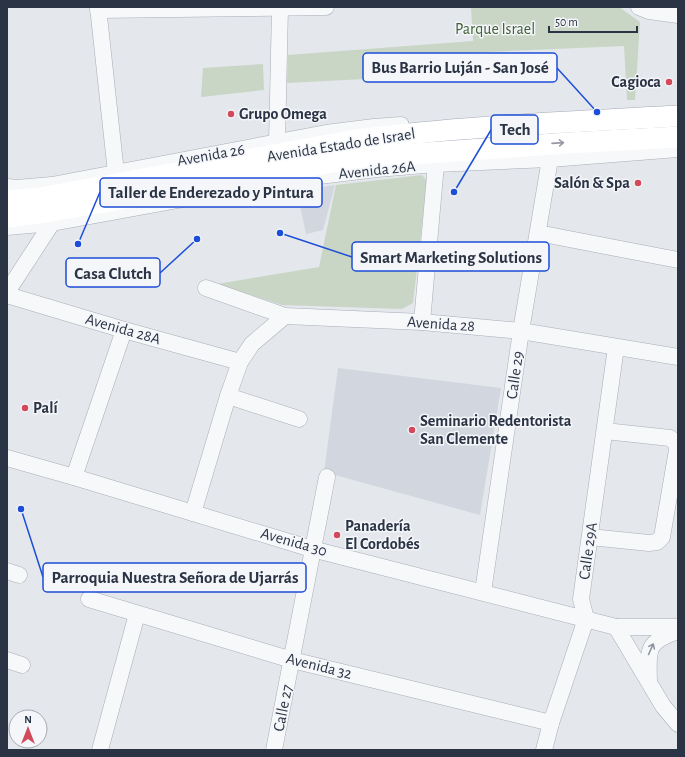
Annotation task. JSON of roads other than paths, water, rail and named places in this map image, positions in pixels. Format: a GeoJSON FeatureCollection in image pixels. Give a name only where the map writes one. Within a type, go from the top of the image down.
{"type":"FeatureCollection","features":[{"type":"Feature","properties":{"kind":"main road"},"geometry":{"type":"LineString","coordinates":[[569,114],[597,121]]}},
{"type":"Feature","properties":{"kind":"main road","name":"Avenida Estado de Israel"},"geometry":{"type":"LineString","coordinates":[[7,201],[40,198],[356,140],[453,130],[678,116]]}},
{"type":"Feature","properties":{"kind":"main road"},"geometry":{"type":"LineString","coordinates":[[453,130],[484,120]]}},
{"type":"Feature","properties":{"kind":"main road","name":"Avenida Estado de Israel"},"geometry":{"type":"LineString","coordinates":[[7,217],[46,212],[357,158],[678,137]]}},
{"type":"Feature","properties":{"kind":"street"},"geometry":{"type":"LineString","coordinates":[[116,173],[98,8],[326,7]]}},
{"type":"Feature","properties":{"kind":"street"},"geometry":{"type":"LineString","coordinates":[[639,7],[649,11],[678,15]]}},
{"type":"Feature","properties":{"kind":"street"},"geometry":{"type":"LineString","coordinates":[[277,143],[280,8]]}},
{"type":"Feature","properties":{"kind":"street","name":"Avenida 26"},"geometry":{"type":"LineString","coordinates":[[7,187],[17,188],[52,185],[326,133],[374,127],[678,107]]}},
{"type":"Feature","properties":{"kind":"street","name":"Avenida 26A"},"geometry":{"type":"LineString","coordinates":[[7,227],[52,223],[319,176],[377,169],[436,164],[550,159],[678,149]]}},
{"type":"Feature","properties":{"kind":"street","name":"Calle 29"},"geometry":{"type":"LineString","coordinates":[[483,592],[521,331],[550,159]]}},
{"type":"Feature","properties":{"kind":"street"},"geometry":{"type":"LineString","coordinates":[[422,322],[436,164]]}},
{"type":"Feature","properties":{"kind":"street"},"geometry":{"type":"LineString","coordinates":[[7,294],[52,223]]}},
{"type":"Feature","properties":{"kind":"street"},"geometry":{"type":"LineString","coordinates":[[538,233],[678,260]]}},
{"type":"Feature","properties":{"kind":"street","name":"Avenida 28"},"geometry":{"type":"LineString","coordinates":[[206,288],[285,316],[422,322],[521,331],[678,357]]}},
{"type":"Feature","properties":{"kind":"street","name":"Avenida 28A"},"geometry":{"type":"LineString","coordinates":[[7,294],[124,330],[240,362]]}},
{"type":"Feature","properties":{"kind":"street"},"geometry":{"type":"LineString","coordinates":[[193,513],[228,396],[240,362],[252,344],[285,316]]}},
{"type":"Feature","properties":{"kind":"street"},"geometry":{"type":"LineString","coordinates":[[74,477],[124,330]]}},
{"type":"Feature","properties":{"kind":"street","name":"Calle 29A"},"geometry":{"type":"LineString","coordinates":[[586,619],[581,599],[616,346]]}},
{"type":"Feature","properties":{"kind":"street"},"geometry":{"type":"LineString","coordinates":[[228,396],[299,419]]}},
{"type":"Feature","properties":{"kind":"street"},"geometry":{"type":"LineString","coordinates":[[590,538],[649,543],[657,542],[662,538],[677,450],[676,443],[670,438],[605,431]]}},
{"type":"Feature","properties":{"kind":"street","name":"Avenida 30"},"geometry":{"type":"LineString","coordinates":[[7,458],[312,548],[616,627],[678,627]]}},
{"type":"Feature","properties":{"kind":"street","name":"Calle 27"},"geometry":{"type":"LineString","coordinates":[[274,750],[327,477]]}},
{"type":"Feature","properties":{"kind":"street","name":"Avenida 32"},"geometry":{"type":"LineString","coordinates":[[89,599],[292,660],[551,723]]}},
{"type":"Feature","properties":{"kind":"street"},"geometry":{"type":"LineString","coordinates":[[100,750],[137,614]]}},
{"type":"Feature","properties":{"kind":"street"},"geometry":{"type":"LineString","coordinates":[[544,750],[551,723],[586,619]]}},
{"type":"Feature","properties":{"kind":"street"},"geometry":{"type":"LineString","coordinates":[[616,627],[663,706],[678,724]]}},
{"type":"Feature","properties":{"kind":"street"},"geometry":{"type":"LineString","coordinates":[[649,682],[648,658],[652,644],[661,637],[678,631]]}},
{"type":"Feature","properties":{"kind":"place","name":"Cagioca"},"geometry":{"type":"Point","coordinates":[669,82]}},
{"type":"Feature","properties":{"kind":"place","name":"Bus Barrio Luján - San José"},"geometry":{"type":"Point","coordinates":[597,112]}},
{"type":"Feature","properties":{"kind":"place","name":"Grupo Omega"},"geometry":{"type":"Point","coordinates":[231,114]}},
{"type":"Feature","properties":{"kind":"place","name":"Salón & Spa"},"geometry":{"type":"Point","coordinates":[638,183]}},
{"type":"Feature","properties":{"kind":"place","name":"Tech"},"geometry":{"type":"Point","coordinates":[454,192]}},
{"type":"Feature","properties":{"kind":"place","name":"Smart Marketing Solutions"},"geometry":{"type":"Point","coordinates":[280,233]}},
{"type":"Feature","properties":{"kind":"place","name":"Casa Clutch"},"geometry":{"type":"Point","coordinates":[197,239]}},
{"type":"Feature","properties":{"kind":"place","name":"Taller de Enderezado y Pintura"},"geometry":{"type":"Point","coordinates":[78,244]}},
{"type":"Feature","properties":{"kind":"place","name":"Palí"},"geometry":{"type":"Point","coordinates":[25,408]}},
{"type":"Feature","properties":{"kind":"place","name":"Seminario Redentorista San Clemente"},"geometry":{"type":"Point","coordinates":[412,430]}},
{"type":"Feature","properties":{"kind":"place","name":"Parroquia Nuestra Señora de Ujarrás"},"geometry":{"type":"Point","coordinates":[21,509]}},
{"type":"Feature","properties":{"kind":"place","name":"Panadería El Cordobés"},"geometry":{"type":"Point","coordinates":[337,535]}},
{"type":"Feature","properties":{"kind":"park label","name":"Parque Israel"},"geometry":{"type":"Point","coordinates":[495,29]}}]}
